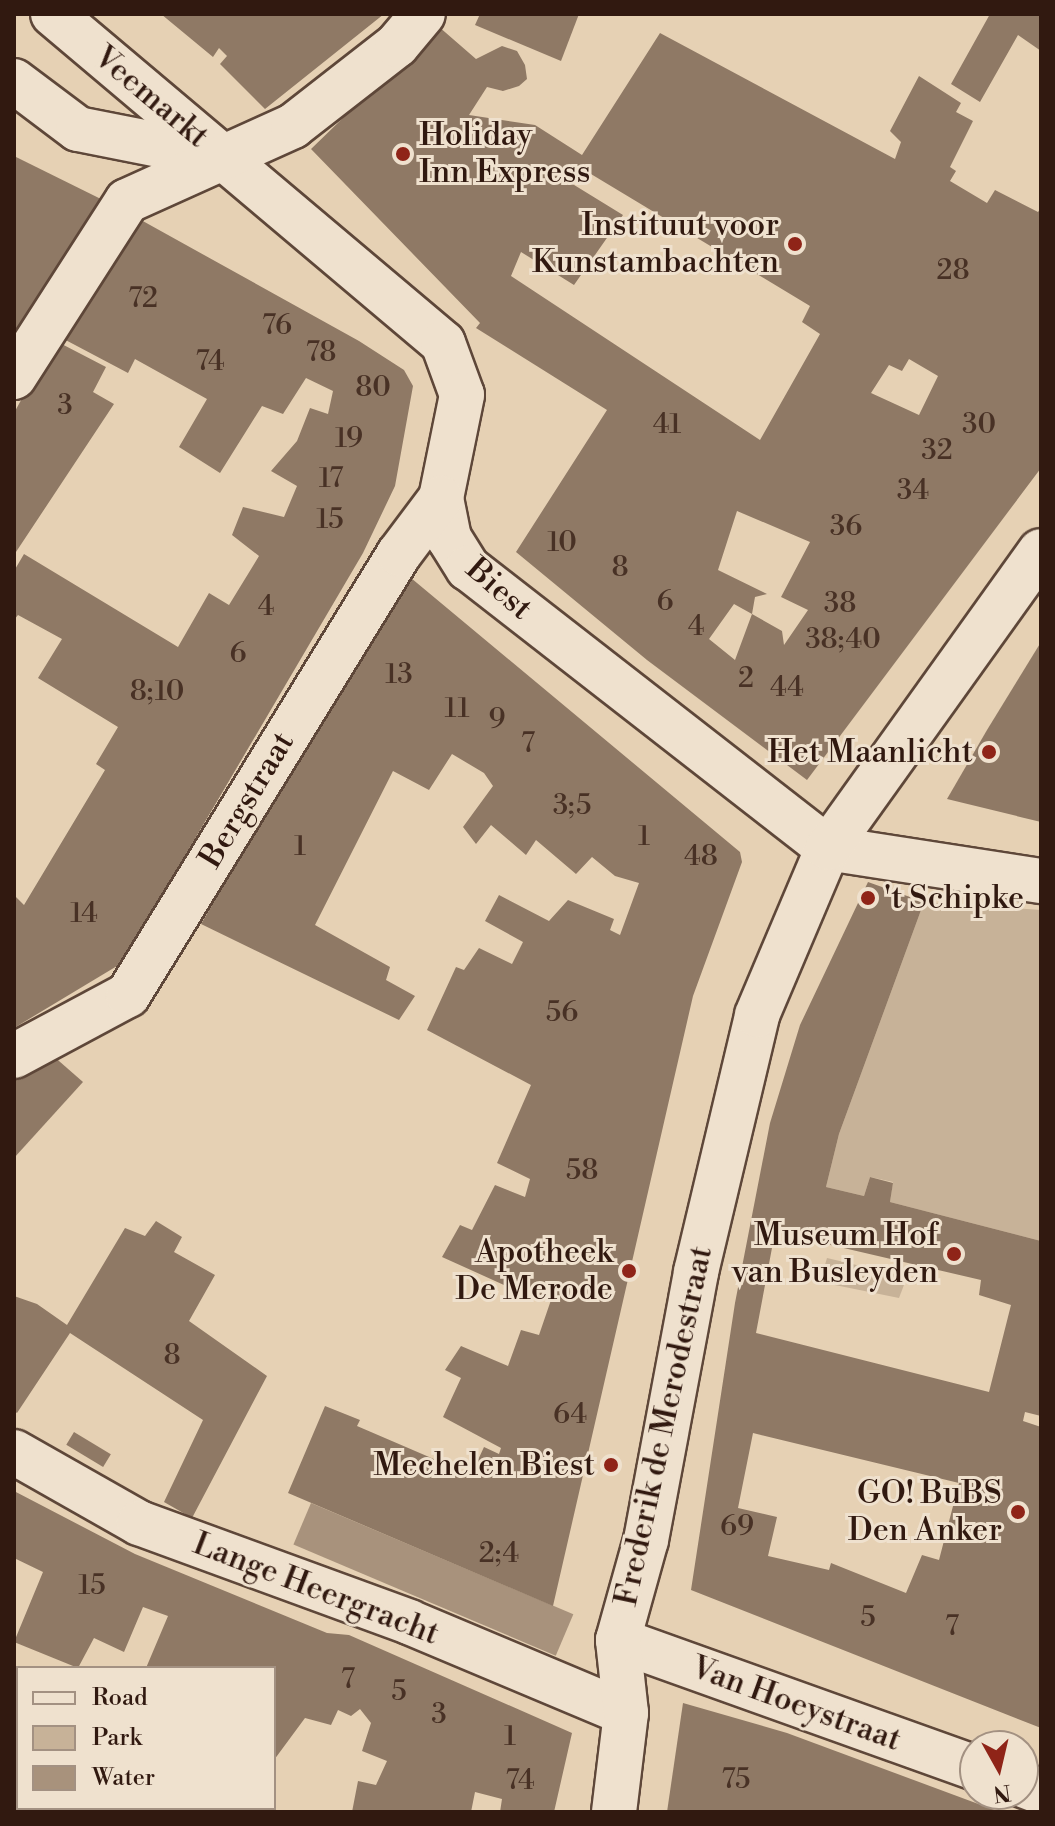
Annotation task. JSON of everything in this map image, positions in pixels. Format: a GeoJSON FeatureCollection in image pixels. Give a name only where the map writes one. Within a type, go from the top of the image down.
{"type":"FeatureCollection","features":[{"type":"Feature","properties":{"kind":"street","name":"Veemarkt"},"geometry":{"type":"LineString","coordinates":[[53,14],[222,158]]}},
{"type":"Feature","properties":{"kind":"street"},"geometry":{"type":"LineString","coordinates":[[14,377],[127,201],[293,126],[397,45],[423,14]]}},
{"type":"Feature","properties":{"kind":"street","name":"Veemarkt"},"geometry":{"type":"LineString","coordinates":[[14,81],[78,129],[222,158]]}},
{"type":"Feature","properties":{"kind":"street","name":"Biest"},"geometry":{"type":"LineString","coordinates":[[222,158],[443,343],[462,395],[441,498],[449,538],[468,568],[828,848]]}},
{"type":"Feature","properties":{"kind":"street","name":"Bergstraat"},"geometry":{"type":"LineString","coordinates":[[14,1056],[128,995],[399,554],[441,498]]}},
{"type":"Feature","properties":{"kind":"street","name":"Frederik de Merodestraat"},"geometry":{"type":"LineString","coordinates":[[614,1812],[626,1713],[618,1640],[646,1540],[696,1272],[757,1015],[828,848],[1041,551]]}},
{"type":"Feature","properties":{"kind":"street"},"geometry":{"type":"LineString","coordinates":[[828,848],[1041,881]]}},
{"type":"Feature","properties":{"kind":"street","name":"Lange Heergracht"},"geometry":{"type":"LineString","coordinates":[[14,1452],[139,1523],[409,1622],[626,1713]]}},
{"type":"Feature","properties":{"kind":"street","name":"Van Hoeystraat"},"geometry":{"type":"LineString","coordinates":[[618,1640],[959,1762]]}},
{"type":"Feature","properties":{"kind":"green space"},"geometry":{"type":"Polygon","coordinates":[[[924,902],[1041,910],[1041,1241],[890,1202],[893,1182],[870,1177],[864,1196],[826,1187],[839,1134],[924,902]]]}},
{"type":"Feature","properties":{"kind":"green space"},"geometry":{"type":"Polygon","coordinates":[[[827,1258],[907,1277],[899,1298],[820,1282],[827,1258]]]}},
{"type":"Feature","properties":{"kind":"water"},"geometry":{"type":"Polygon","coordinates":[[[311,1503],[573,1614],[556,1656],[293,1544],[311,1503]]]}},
{"type":"Feature","properties":{"kind":"building"},"geometry":{"type":"Polygon","coordinates":[[[161,14],[384,14],[265,109],[220,64],[227,56],[219,48],[213,57],[161,14]]]}},
{"type":"Feature","properties":{"kind":"building"},"geometry":{"type":"Polygon","coordinates":[[[480,14],[579,14],[561,61],[475,25],[480,14]]]}},
{"type":"Feature","properties":{"kind":"building"},"geometry":{"type":"Polygon","coordinates":[[[990,14],[1041,14],[1041,51],[1018,35],[980,102],[951,84],[990,14]]]}},
{"type":"Feature","properties":{"kind":"building"},"geometry":{"type":"Polygon","coordinates":[[[438,26],[476,59],[502,46],[517,51],[525,65],[527,79],[519,86],[503,91],[487,87],[469,115],[535,125],[582,155],[660,33],[895,159],[901,142],[890,131],[919,76],[961,103],[956,112],[973,121],[950,167],[956,171],[950,181],[987,203],[995,190],[1038,212],[1041,208],[1041,468],[807,780],[647,660],[516,552],[607,410],[476,328],[480,323],[311,149],[438,26]],[[576,165],[566,180],[623,215],[574,285],[521,252],[511,276],[760,440],[820,334],[802,322],[810,306],[576,165]],[[909,359],[902,371],[889,365],[871,393],[919,415],[938,376],[909,359]],[[737,511],[718,570],[767,594],[755,597],[752,614],[782,631],[784,645],[808,610],[781,597],[810,542],[737,511]],[[734,604],[709,639],[735,660],[752,614],[734,604]]]}},
{"type":"Feature","properties":{"kind":"building"},"geometry":{"type":"Polygon","coordinates":[[[14,156],[109,203],[14,359],[14,156]]]}},
{"type":"Feature","properties":{"kind":"building"},"geometry":{"type":"Polygon","coordinates":[[[123,210],[359,341],[404,370],[413,386],[395,486],[363,553],[122,963],[14,1028],[14,895],[24,905],[105,770],[96,764],[118,727],[38,678],[62,639],[18,615],[14,620],[14,571],[24,554],[178,647],[209,593],[229,605],[259,556],[232,535],[243,507],[284,517],[297,486],[271,471],[297,441],[310,408],[328,414],[333,391],[306,378],[283,414],[262,406],[220,473],[179,447],[207,399],[135,359],[128,373],[58,336],[123,210]]]}},
{"type":"Feature","properties":{"kind":"building"},"geometry":{"type":"Polygon","coordinates":[[[54,340],[106,367],[93,392],[114,404],[14,555],[14,413],[54,340]]]}},
{"type":"Feature","properties":{"kind":"building"},"geometry":{"type":"Polygon","coordinates":[[[405,573],[740,852],[742,862],[693,996],[553,1606],[288,1493],[325,1406],[360,1420],[357,1426],[471,1475],[484,1447],[499,1454],[501,1448],[443,1417],[461,1378],[445,1370],[461,1346],[508,1366],[521,1330],[539,1335],[551,1300],[533,1298],[442,1257],[460,1225],[472,1230],[495,1185],[525,1197],[530,1179],[497,1163],[531,1085],[427,1030],[456,967],[464,970],[479,948],[512,964],[523,942],[485,921],[499,895],[549,921],[568,900],[614,919],[610,930],[620,935],[639,883],[615,876],[592,857],[576,874],[536,840],[526,855],[491,825],[476,844],[463,827],[493,786],[484,773],[452,754],[429,790],[393,771],[315,925],[390,967],[386,980],[415,996],[399,1020],[201,924],[405,573]]]}},
{"type":"Feature","properties":{"kind":"building"},"geometry":{"type":"Polygon","coordinates":[[[1041,642],[1041,822],[947,799],[987,730],[1041,642]]]}},
{"type":"Feature","properties":{"kind":"building"},"geometry":{"type":"Polygon","coordinates":[[[868,882],[924,902],[839,1134],[826,1187],[864,1196],[870,1177],[893,1183],[890,1202],[1041,1241],[1041,1416],[1025,1412],[1023,1421],[1041,1427],[1041,1728],[691,1590],[735,1303],[770,1123],[800,1025],[868,882]],[[775,1232],[756,1333],[989,1392],[1011,1305],[979,1295],[981,1280],[775,1232]],[[753,1433],[738,1508],[777,1517],[768,1556],[829,1570],[831,1563],[906,1593],[922,1555],[939,1560],[959,1483],[753,1433]]]}},
{"type":"Feature","properties":{"kind":"building"},"geometry":{"type":"Polygon","coordinates":[[[43,1047],[83,1082],[14,1158],[14,1078],[43,1047]]]}},
{"type":"Feature","properties":{"kind":"building"},"geometry":{"type":"Polygon","coordinates":[[[156,1221],[182,1237],[174,1252],[215,1275],[189,1321],[267,1376],[192,1518],[164,1502],[203,1420],[70,1333],[17,1413],[14,1411],[14,1296],[37,1304],[67,1325],[125,1228],[145,1236],[156,1221]]]}},
{"type":"Feature","properties":{"kind":"building"},"geometry":{"type":"Polygon","coordinates":[[[74,1432],[111,1454],[103,1467],[66,1445],[74,1432]]]}},
{"type":"Feature","properties":{"kind":"building"},"geometry":{"type":"Polygon","coordinates":[[[14,1491],[135,1554],[327,1633],[349,1635],[572,1733],[554,1812],[500,1812],[502,1799],[475,1792],[471,1812],[352,1812],[358,1781],[376,1785],[387,1761],[362,1751],[371,1723],[360,1709],[351,1716],[338,1710],[331,1725],[305,1718],[276,1757],[276,1666],[147,1666],[168,1616],[143,1607],[124,1652],[94,1638],[79,1666],[14,1642],[43,1572],[14,1558],[14,1491]]]}},
{"type":"Feature","properties":{"kind":"building"},"geometry":{"type":"Polygon","coordinates":[[[683,1703],[787,1733],[959,1797],[959,1810],[1000,1812],[667,1812],[683,1703]]]}},
{"type":"Feature","properties":{"kind":"building"},"geometry":{"type":"Polygon","coordinates":[[[16,1742],[16,1785],[14,1784],[16,1742]]]}},
{"type":"Feature","properties":{"kind":"place","name":"Holiday Inn Express"},"geometry":{"type":"Point","coordinates":[403,154]}},
{"type":"Feature","properties":{"kind":"place","name":"Instituut voor Kunstambachten"},"geometry":{"type":"Point","coordinates":[795,244]}},
{"type":"Feature","properties":{"kind":"place","name":"Het Maanlicht"},"geometry":{"type":"Point","coordinates":[989,752]}},
{"type":"Feature","properties":{"kind":"place","name":"'t Schipke"},"geometry":{"type":"Point","coordinates":[868,898]}},
{"type":"Feature","properties":{"kind":"place","name":"Museum Hof van Busleyden"},"geometry":{"type":"Point","coordinates":[954,1254]}},
{"type":"Feature","properties":{"kind":"place","name":"Apotheek De Merode"},"geometry":{"type":"Point","coordinates":[629,1271]}},
{"type":"Feature","properties":{"kind":"place","name":"Mechelen Biest"},"geometry":{"type":"Point","coordinates":[611,1465]}},
{"type":"Feature","properties":{"kind":"place","name":"GO! BuBS Den Anker"},"geometry":{"type":"Point","coordinates":[1018,1512]}}]}
